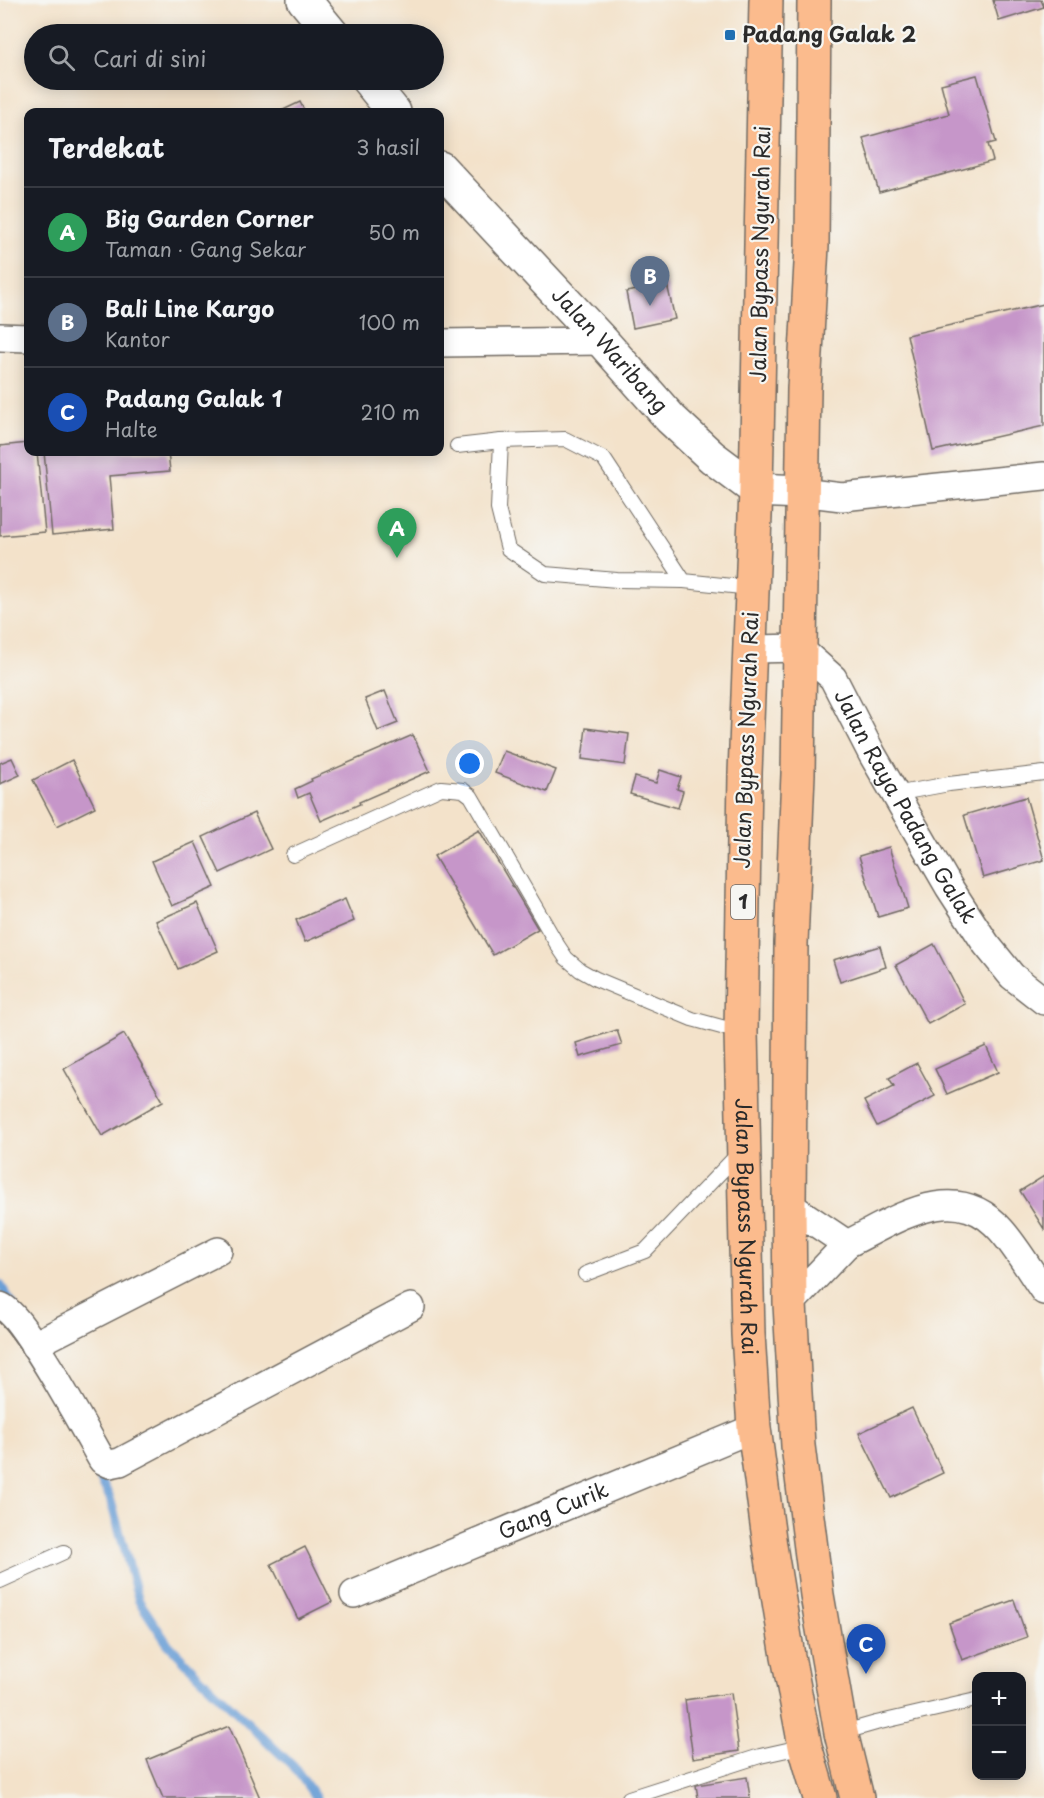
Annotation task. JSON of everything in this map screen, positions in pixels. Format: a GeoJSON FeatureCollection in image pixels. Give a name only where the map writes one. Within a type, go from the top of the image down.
{"type":"FeatureCollection","features":[{"type":"Feature","properties":{"kind":"highway","name":"Jalan Bypass Ngurah Rai"},"geometry":{"type":"LineString","coordinates":[[766,0],[756,490],[745,772],[741,1032],[748,1334],[754,1428],[772,1557],[805,1746],[820,1798]]}},
{"type":"Feature","properties":{"kind":"highway","name":"Jalan Bypass Ngurah Rai"},"geometry":{"type":"LineString","coordinates":[[814,0],[812,246],[804,389],[798,774],[791,942],[790,1304],[798,1446],[817,1594],[841,1733],[857,1798]]}},
{"type":"Feature","properties":{"kind":"street"},"geometry":{"type":"LineString","coordinates":[[304,0],[324,24]]}},
{"type":"Feature","properties":{"kind":"street"},"geometry":{"type":"LineString","coordinates":[[376,90],[391,108]]}},
{"type":"Feature","properties":{"kind":"street","name":"Jalan Waribang"},"geometry":{"type":"LineString","coordinates":[[444,172],[602,341],[671,419],[712,457],[756,490]]}},
{"type":"Feature","properties":{"kind":"street"},"geometry":{"type":"LineString","coordinates":[[0,337],[24,338]]}},
{"type":"Feature","properties":{"kind":"street"},"geometry":{"type":"LineString","coordinates":[[444,343],[602,341]]}},
{"type":"Feature","properties":{"kind":"street"},"geometry":{"type":"LineString","coordinates":[[756,490],[842,496],[1044,476]]}},
{"type":"Feature","properties":{"kind":"street"},"geometry":{"type":"LineString","coordinates":[[750,649],[799,648]]}},
{"type":"Feature","properties":{"kind":"street","name":"Jalan Raya Padang Galak"},"geometry":{"type":"LineString","coordinates":[[799,648],[833,678],[948,887],[986,944],[1012,976],[1044,1001]]}},
{"type":"Feature","properties":{"kind":"street"},"geometry":{"type":"LineString","coordinates":[[789,1205],[847,1244]]}},
{"type":"Feature","properties":{"kind":"street"},"geometry":{"type":"LineString","coordinates":[[790,1304],[847,1244],[927,1206],[966,1206],[985,1216],[1001,1230],[1044,1291]]}},
{"type":"Feature","properties":{"kind":"street"},"geometry":{"type":"LineString","coordinates":[[34,1345],[218,1251]]}},
{"type":"Feature","properties":{"kind":"street"},"geometry":{"type":"LineString","coordinates":[[0,1306],[8,1310],[34,1345],[102,1460],[110,1464],[120,1462],[411,1306]]}},
{"type":"Feature","properties":{"kind":"street","name":"Gang Curik"},"geometry":{"type":"LineString","coordinates":[[354,1594],[754,1428]]}},
{"type":"Feature","properties":{"kind":"lane"},"geometry":{"type":"LineString","coordinates":[[457,446],[501,441],[565,439],[604,459],[684,581]]}},
{"type":"Feature","properties":{"kind":"lane"},"geometry":{"type":"LineString","coordinates":[[501,441],[498,509],[508,549],[545,574],[617,580],[684,581],[752,588]]}},
{"type":"Feature","properties":{"kind":"lane"},"geometry":{"type":"LineString","coordinates":[[895,794],[949,784],[1044,773]]}},
{"type":"Feature","properties":{"kind":"lane"},"geometry":{"type":"LineString","coordinates":[[293,855],[441,788],[463,790],[471,796],[566,958],[580,970],[596,979],[692,1019],[741,1032]]}},
{"type":"Feature","properties":{"kind":"lane"},"geometry":{"type":"LineString","coordinates":[[585,1274],[645,1251],[744,1148]]}},
{"type":"Feature","properties":{"kind":"lane"},"geometry":{"type":"LineString","coordinates":[[0,1581],[64,1552]]}},
{"type":"Feature","properties":{"kind":"lane"},"geometry":{"type":"LineString","coordinates":[[841,1733],[972,1701]]}},
{"type":"Feature","properties":{"kind":"lane"},"geometry":{"type":"LineString","coordinates":[[628,1798],[760,1756],[805,1746]]}},
{"type":"Feature","properties":{"kind":"building"},"geometry":{"type":"Polygon","coordinates":[[[993,0],[1041,0],[1044,7],[999,21],[993,0]]]}},
{"type":"Feature","properties":{"kind":"building"},"geometry":{"type":"Polygon","coordinates":[[[977,75],[996,142],[988,144],[993,161],[879,192],[863,138],[949,114],[941,84],[977,75]]]}},
{"type":"Feature","properties":{"kind":"building"},"geometry":{"type":"Polygon","coordinates":[[[300,102],[303,108],[287,108],[300,102]]]}},
{"type":"Feature","properties":{"kind":"building"},"geometry":{"type":"Polygon","coordinates":[[[667,284],[675,319],[633,328],[626,292],[667,284]]]}},
{"type":"Feature","properties":{"kind":"building"},"geometry":{"type":"Polygon","coordinates":[[[1044,304],[1044,426],[933,451],[907,335],[1044,304]]]}},
{"type":"Feature","properties":{"kind":"building"},"geometry":{"type":"Polygon","coordinates":[[[24,443],[24,456],[37,456],[45,532],[0,536],[0,446],[24,443]]]}},
{"type":"Feature","properties":{"kind":"building"},"geometry":{"type":"Polygon","coordinates":[[[44,456],[168,456],[170,471],[109,476],[114,529],[52,535],[44,456]]]}},
{"type":"Feature","properties":{"kind":"building"},"geometry":{"type":"Polygon","coordinates":[[[385,691],[398,723],[378,731],[365,699],[385,691]]]}},
{"type":"Feature","properties":{"kind":"building"},"geometry":{"type":"Polygon","coordinates":[[[586,728],[629,734],[625,765],[582,759],[586,728]]]}},
{"type":"Feature","properties":{"kind":"building"},"geometry":{"type":"Polygon","coordinates":[[[413,735],[430,771],[321,821],[309,793],[298,798],[295,789],[312,781],[311,779],[413,735]]]}},
{"type":"Feature","properties":{"kind":"building"},"geometry":{"type":"Polygon","coordinates":[[[504,751],[556,770],[547,792],[495,773],[504,751]]]}},
{"type":"Feature","properties":{"kind":"building"},"geometry":{"type":"Polygon","coordinates":[[[12,758],[20,775],[0,784],[0,763],[12,758]]]}},
{"type":"Feature","properties":{"kind":"building"},"geometry":{"type":"Polygon","coordinates":[[[72,760],[95,807],[57,826],[33,780],[72,760]]]}},
{"type":"Feature","properties":{"kind":"building"},"geometry":{"type":"Polygon","coordinates":[[[660,770],[681,777],[677,789],[683,791],[678,808],[630,794],[635,777],[656,783],[660,770]]]}},
{"type":"Feature","properties":{"kind":"building"},"geometry":{"type":"Polygon","coordinates":[[[1026,797],[1044,860],[983,878],[964,815],[1026,797]]]}},
{"type":"Feature","properties":{"kind":"building"},"geometry":{"type":"Polygon","coordinates":[[[254,813],[271,849],[220,873],[203,837],[254,813]]]}},
{"type":"Feature","properties":{"kind":"building"},"geometry":{"type":"Polygon","coordinates":[[[479,830],[538,929],[493,955],[434,856],[479,830]]]}},
{"type":"Feature","properties":{"kind":"building"},"geometry":{"type":"Polygon","coordinates":[[[195,842],[215,887],[172,906],[152,861],[195,842]]]}},
{"type":"Feature","properties":{"kind":"building"},"geometry":{"type":"Polygon","coordinates":[[[889,847],[908,908],[878,917],[859,856],[889,847]]]}},
{"type":"Feature","properties":{"kind":"building"},"geometry":{"type":"Polygon","coordinates":[[[345,899],[354,921],[305,942],[296,920],[345,899]]]}},
{"type":"Feature","properties":{"kind":"building"},"geometry":{"type":"Polygon","coordinates":[[[197,903],[218,951],[178,969],[156,921],[197,903]]]}},
{"type":"Feature","properties":{"kind":"building"},"geometry":{"type":"Polygon","coordinates":[[[934,944],[965,1004],[928,1024],[896,965],[934,944]]]}},
{"type":"Feature","properties":{"kind":"building"},"geometry":{"type":"Polygon","coordinates":[[[880,946],[886,967],[840,982],[833,960],[880,946]]]}},
{"type":"Feature","properties":{"kind":"building"},"geometry":{"type":"Polygon","coordinates":[[[617,1030],[622,1045],[580,1057],[576,1043],[617,1030]]]}},
{"type":"Feature","properties":{"kind":"building"},"geometry":{"type":"Polygon","coordinates":[[[124,1034],[163,1101],[102,1136],[64,1069],[124,1034]]]}},
{"type":"Feature","properties":{"kind":"building"},"geometry":{"type":"Polygon","coordinates":[[[986,1046],[998,1072],[947,1094],[935,1069],[986,1046]]]}},
{"type":"Feature","properties":{"kind":"building"},"geometry":{"type":"Polygon","coordinates":[[[917,1063],[935,1096],[877,1126],[864,1101],[894,1086],[889,1078],[917,1063]]]}},
{"type":"Feature","properties":{"kind":"building"},"geometry":{"type":"Polygon","coordinates":[[[1044,1176],[1044,1229],[1020,1191],[1044,1176]]]}},
{"type":"Feature","properties":{"kind":"building"},"geometry":{"type":"Polygon","coordinates":[[[912,1408],[943,1473],[891,1498],[859,1433],[912,1408]]]}},
{"type":"Feature","properties":{"kind":"building"},"geometry":{"type":"Polygon","coordinates":[[[305,1547],[332,1602],[298,1619],[271,1564],[305,1547]]]}},
{"type":"Feature","properties":{"kind":"building"},"geometry":{"type":"Polygon","coordinates":[[[1014,1600],[1027,1637],[962,1660],[949,1623],[1014,1600]]]}},
{"type":"Feature","properties":{"kind":"building"},"geometry":{"type":"Polygon","coordinates":[[[731,1693],[739,1751],[693,1758],[685,1700],[731,1693]]]}},
{"type":"Feature","properties":{"kind":"building"},"geometry":{"type":"Polygon","coordinates":[[[229,1726],[260,1798],[163,1798],[147,1760],[229,1726]]]}},
{"type":"Feature","properties":{"kind":"building"},"geometry":{"type":"Polygon","coordinates":[[[747,1777],[750,1798],[698,1798],[696,1785],[747,1777]]]}},
{"type":"Feature","properties":{"kind":"waterway"},"geometry":{"type":"LineString","coordinates":[[0,1284],[13,1305]]}},
{"type":"Feature","properties":{"kind":"waterway"},"geometry":{"type":"LineString","coordinates":[[92,1462],[110,1498],[139,1601],[167,1643],[295,1768],[316,1798]]}},
{"type":"Feature","properties":{"kind":"place","name":"Padang Galak 2"},"geometry":{"type":"Point","coordinates":[730,35]}},
{"type":"Feature","properties":{"kind":"place","name":"Bali Line Kargo"},"geometry":{"type":"Point","coordinates":[650,306]}},
{"type":"Feature","properties":{"kind":"place","name":"Big Garden Corner"},"geometry":{"type":"Point","coordinates":[397,558]}},
{"type":"Feature","properties":{"kind":"place","name":"Padang Galak 1"},"geometry":{"type":"Point","coordinates":[866,1674]}}]}
